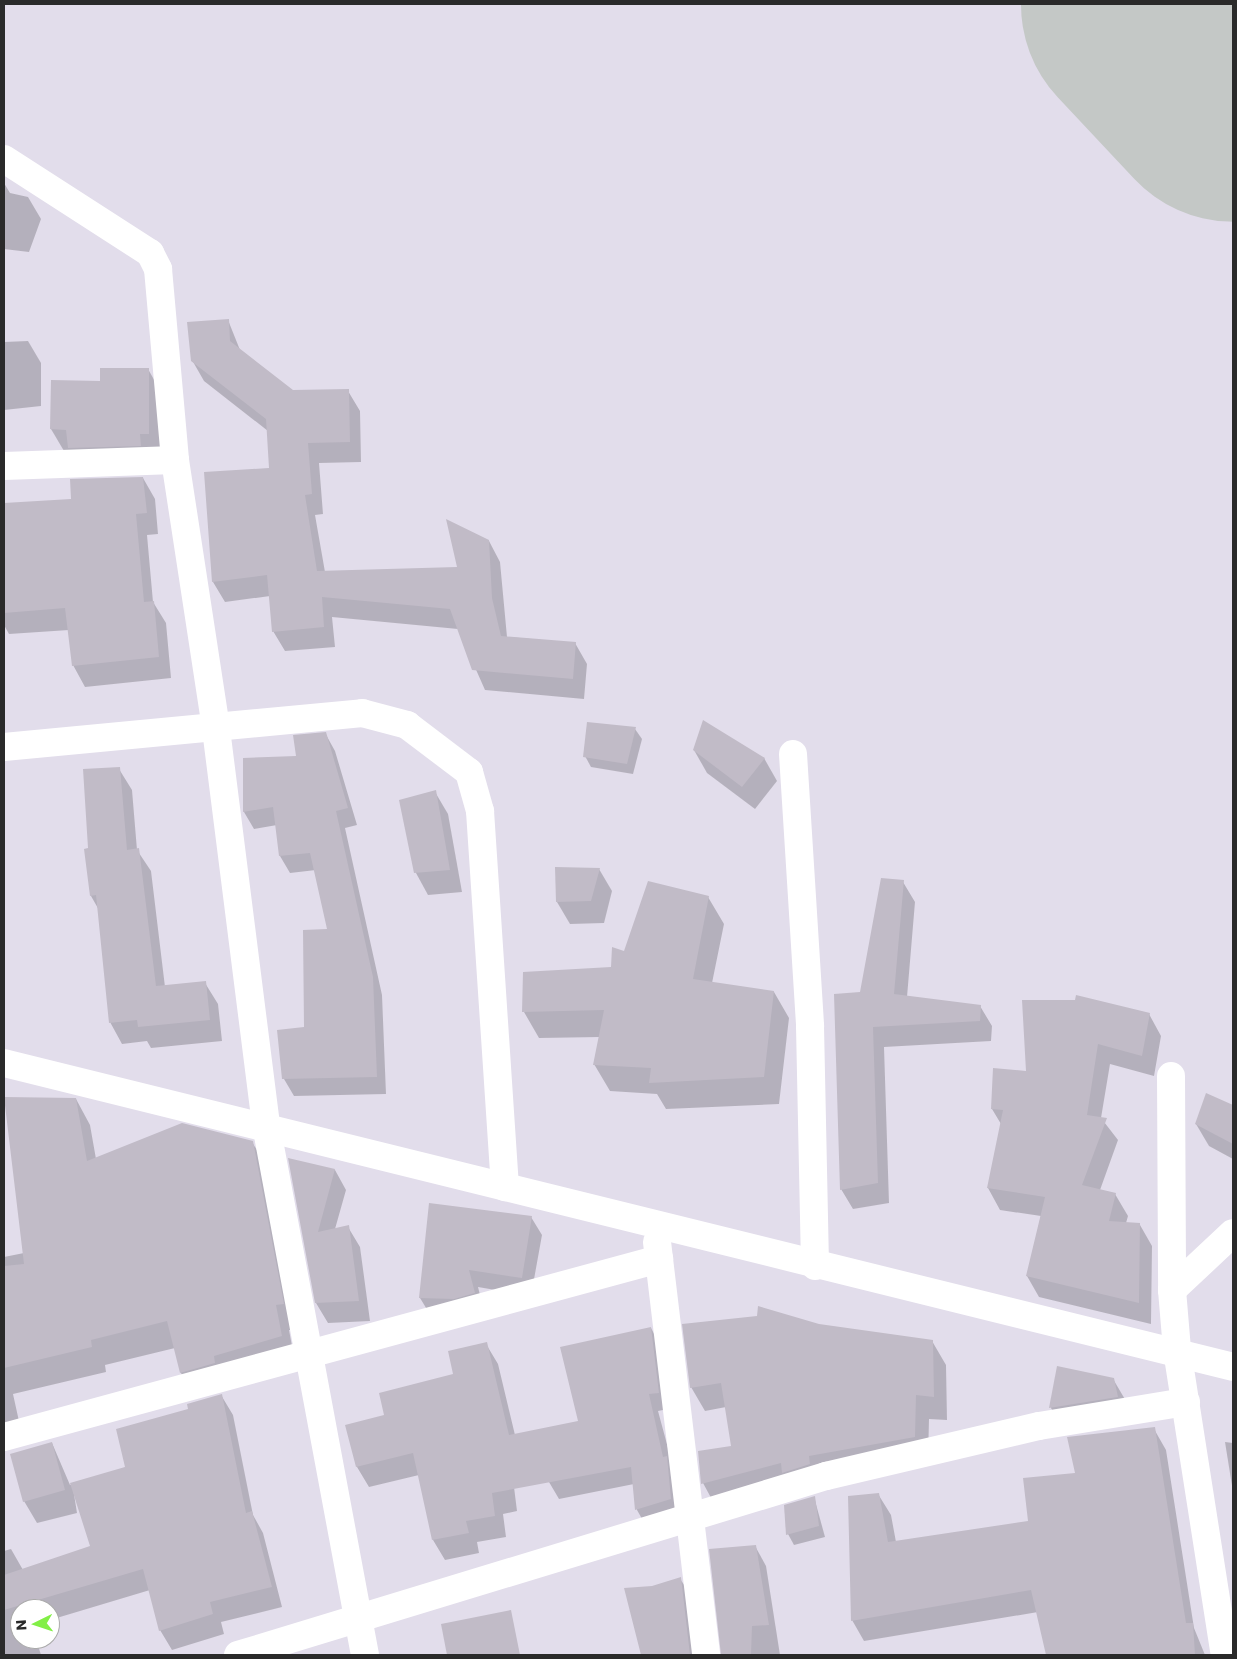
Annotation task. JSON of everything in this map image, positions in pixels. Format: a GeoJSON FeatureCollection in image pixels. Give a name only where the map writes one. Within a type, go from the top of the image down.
{"type":"FeatureCollection","features":[{"type":"Feature","properties":{"kind":"street"},"geometry":{"type":"LineString","coordinates":[[4,159],[150,252],[163,293],[175,460],[216,730],[267,1130],[306,1353],[361,1616],[365,1655]]}},
{"type":"Feature","properties":{"kind":"street"},"geometry":{"type":"LineString","coordinates":[[4,466],[175,460]]}},
{"type":"Feature","properties":{"kind":"street"},"geometry":{"type":"LineString","coordinates":[[4,747],[216,730],[362,713],[386,716],[407,725],[469,772],[480,812],[505,1187]]}},
{"type":"Feature","properties":{"kind":"street"},"geometry":{"type":"LineString","coordinates":[[793,754],[810,1026],[815,1266]]}},
{"type":"Feature","properties":{"kind":"street"},"geometry":{"type":"LineString","coordinates":[[4,1063],[267,1130],[654,1224],[815,1266],[1176,1350],[1233,1368]]}},
{"type":"Feature","properties":{"kind":"street"},"geometry":{"type":"LineString","coordinates":[[1172,1076],[1172,1290],[1176,1350],[1186,1402],[1225,1655]]}},
{"type":"Feature","properties":{"kind":"street"},"geometry":{"type":"LineString","coordinates":[[654,1224],[706,1655]]}},
{"type":"Feature","properties":{"kind":"street"},"geometry":{"type":"LineString","coordinates":[[1172,1290],[1233,1233]]}},
{"type":"Feature","properties":{"kind":"street"},"geometry":{"type":"LineString","coordinates":[[4,1437],[306,1353],[659,1259]]}},
{"type":"Feature","properties":{"kind":"street"},"geometry":{"type":"LineString","coordinates":[[238,1655],[826,1476],[1039,1426],[1186,1402]]}},
{"type":"Feature","properties":{"kind":"building"},"geometry":{"type":"Polygon","coordinates":[[[229,319],[230,341],[293,390],[349,389],[350,442],[308,443],[312,494],[305,495],[317,571],[457,567],[446,519],[489,540],[492,598],[501,636],[576,642],[573,679],[472,670],[450,609],[322,597],[324,627],[272,632],[267,575],[212,582],[204,472],[269,468],[266,419],[191,361],[187,322],[229,319]]]}},
{"type":"Feature","properties":{"kind":"building"},"geometry":{"type":"Polygon","coordinates":[[[100,368],[149,368],[149,434],[140,434],[141,446],[68,448],[66,430],[50,429],[51,380],[100,381],[100,368]]]}},
{"type":"Feature","properties":{"kind":"building"},"geometry":{"type":"Polygon","coordinates":[[[143,477],[147,513],[136,514],[144,602],[154,601],[159,657],[72,666],[65,608],[4,613],[4,503],[71,499],[70,479],[143,477]]]}},
{"type":"Feature","properties":{"kind":"building"},"geometry":{"type":"Polygon","coordinates":[[[703,720],[765,758],[742,787],[693,750],[703,720]]]}},
{"type":"Feature","properties":{"kind":"building"},"geometry":{"type":"Polygon","coordinates":[[[587,722],[636,727],[627,764],[583,757],[587,722]]]}},
{"type":"Feature","properties":{"kind":"building"},"geometry":{"type":"Polygon","coordinates":[[[326,732],[348,808],[336,811],[373,977],[377,1077],[282,1079],[277,1030],[304,1027],[303,930],[327,929],[310,853],[279,856],[273,807],[243,812],[243,758],[296,756],[293,735],[326,732]]]}},
{"type":"Feature","properties":{"kind":"building"},"geometry":{"type":"Polygon","coordinates":[[[120,767],[127,850],[139,848],[156,986],[206,981],[210,1020],[138,1027],[137,1020],[109,1023],[96,895],[90,896],[84,849],[88,848],[83,769],[120,767]]]}},
{"type":"Feature","properties":{"kind":"building"},"geometry":{"type":"Polygon","coordinates":[[[436,790],[450,870],[414,873],[399,800],[436,790]]]}},
{"type":"Feature","properties":{"kind":"building"},"geometry":{"type":"Polygon","coordinates":[[[555,867],[600,868],[591,901],[556,902],[555,867]]]}},
{"type":"Feature","properties":{"kind":"building"},"geometry":{"type":"Polygon","coordinates":[[[881,878],[904,880],[894,994],[981,1005],[980,1021],[873,1027],[878,1183],[840,1190],[834,994],[860,992],[881,878]]]}},
{"type":"Feature","properties":{"kind":"building"},"geometry":{"type":"Polygon","coordinates":[[[648,881],[709,896],[693,979],[774,991],[764,1077],[649,1083],[651,1068],[593,1065],[604,1010],[522,1012],[523,972],[611,967],[612,947],[624,951],[648,881]]]}},
{"type":"Feature","properties":{"kind":"building"},"geometry":{"type":"Polygon","coordinates":[[[1076,995],[1150,1013],[1142,1056],[1098,1044],[1087,1115],[1107,1118],[1082,1185],[1116,1193],[1109,1221],[1140,1223],[1139,1303],[1026,1276],[1045,1197],[987,1188],[1003,1110],[991,1109],[993,1068],[1026,1071],[1022,1000],[1075,1000],[1076,995]]]}},
{"type":"Feature","properties":{"kind":"building"},"geometry":{"type":"Polygon","coordinates":[[[1206,1093],[1233,1105],[1233,1144],[1195,1124],[1206,1093]]]}},
{"type":"Feature","properties":{"kind":"building"},"geometry":{"type":"Polygon","coordinates":[[[4,1097],[76,1098],[87,1161],[182,1123],[253,1141],[284,1304],[276,1305],[282,1336],[214,1356],[215,1363],[180,1373],[167,1321],[91,1340],[92,1347],[4,1368],[4,1266],[24,1264],[4,1097]]]}},
{"type":"Feature","properties":{"kind":"building"},"geometry":{"type":"Polygon","coordinates":[[[288,1158],[335,1169],[318,1232],[349,1225],[359,1301],[315,1303],[288,1158]]]}},
{"type":"Feature","properties":{"kind":"building"},"geometry":{"type":"Polygon","coordinates":[[[429,1203],[532,1216],[522,1278],[469,1270],[475,1293],[454,1299],[419,1298],[429,1203]]]}},
{"type":"Feature","properties":{"kind":"building"},"geometry":{"type":"Polygon","coordinates":[[[758,1306],[819,1324],[933,1340],[934,1397],[916,1395],[915,1437],[809,1456],[810,1464],[782,1473],[781,1463],[701,1484],[698,1451],[731,1446],[721,1383],[690,1388],[682,1324],[757,1316],[758,1306]]]}},
{"type":"Feature","properties":{"kind":"building"},"geometry":{"type":"Polygon","coordinates":[[[651,1327],[659,1393],[649,1394],[663,1457],[667,1456],[671,1499],[635,1510],[631,1467],[492,1493],[495,1516],[466,1521],[469,1533],[432,1540],[413,1453],[356,1467],[345,1425],[384,1415],[379,1393],[453,1374],[448,1351],[487,1342],[509,1435],[578,1421],[560,1347],[651,1327]]]}},
{"type":"Feature","properties":{"kind":"building"},"geometry":{"type":"Polygon","coordinates":[[[1057,1366],[1114,1378],[1118,1397],[1049,1408],[1057,1366]]]}},
{"type":"Feature","properties":{"kind":"building"},"geometry":{"type":"Polygon","coordinates":[[[222,1394],[246,1513],[252,1511],[272,1587],[210,1602],[213,1614],[159,1631],[143,1569],[41,1599],[10,1599],[10,1608],[4,1610],[4,1575],[90,1546],[70,1483],[125,1467],[116,1429],[188,1409],[187,1404],[222,1394]]]}},
{"type":"Feature","properties":{"kind":"building"},"geometry":{"type":"Polygon","coordinates":[[[1155,1427],[1186,1623],[1193,1623],[1195,1655],[1046,1655],[1031,1590],[851,1621],[848,1496],[879,1493],[888,1542],[1028,1521],[1023,1478],[1075,1473],[1067,1437],[1155,1427]]]}},
{"type":"Feature","properties":{"kind":"building"},"geometry":{"type":"Polygon","coordinates":[[[52,1442],[65,1490],[23,1502],[10,1454],[52,1442]]]}},
{"type":"Feature","properties":{"kind":"building"},"geometry":{"type":"Polygon","coordinates":[[[815,1496],[819,1526],[786,1535],[784,1505],[815,1496]]]}},
{"type":"Feature","properties":{"kind":"building"},"geometry":{"type":"Polygon","coordinates":[[[756,1545],[769,1625],[752,1626],[751,1655],[721,1655],[709,1549],[756,1545]]]}},
{"type":"Feature","properties":{"kind":"building"},"geometry":{"type":"Polygon","coordinates":[[[681,1577],[690,1655],[641,1655],[624,1588],[652,1586],[681,1577]]]}},
{"type":"Feature","properties":{"kind":"building"},"geometry":{"type":"Polygon","coordinates":[[[511,1610],[520,1655],[447,1655],[441,1624],[511,1610]]]}},
{"type":"Feature","properties":{"kind":"runway"},"geometry":{"type":"LineString","coordinates":[[1156,4],[1233,86]]}}]}
